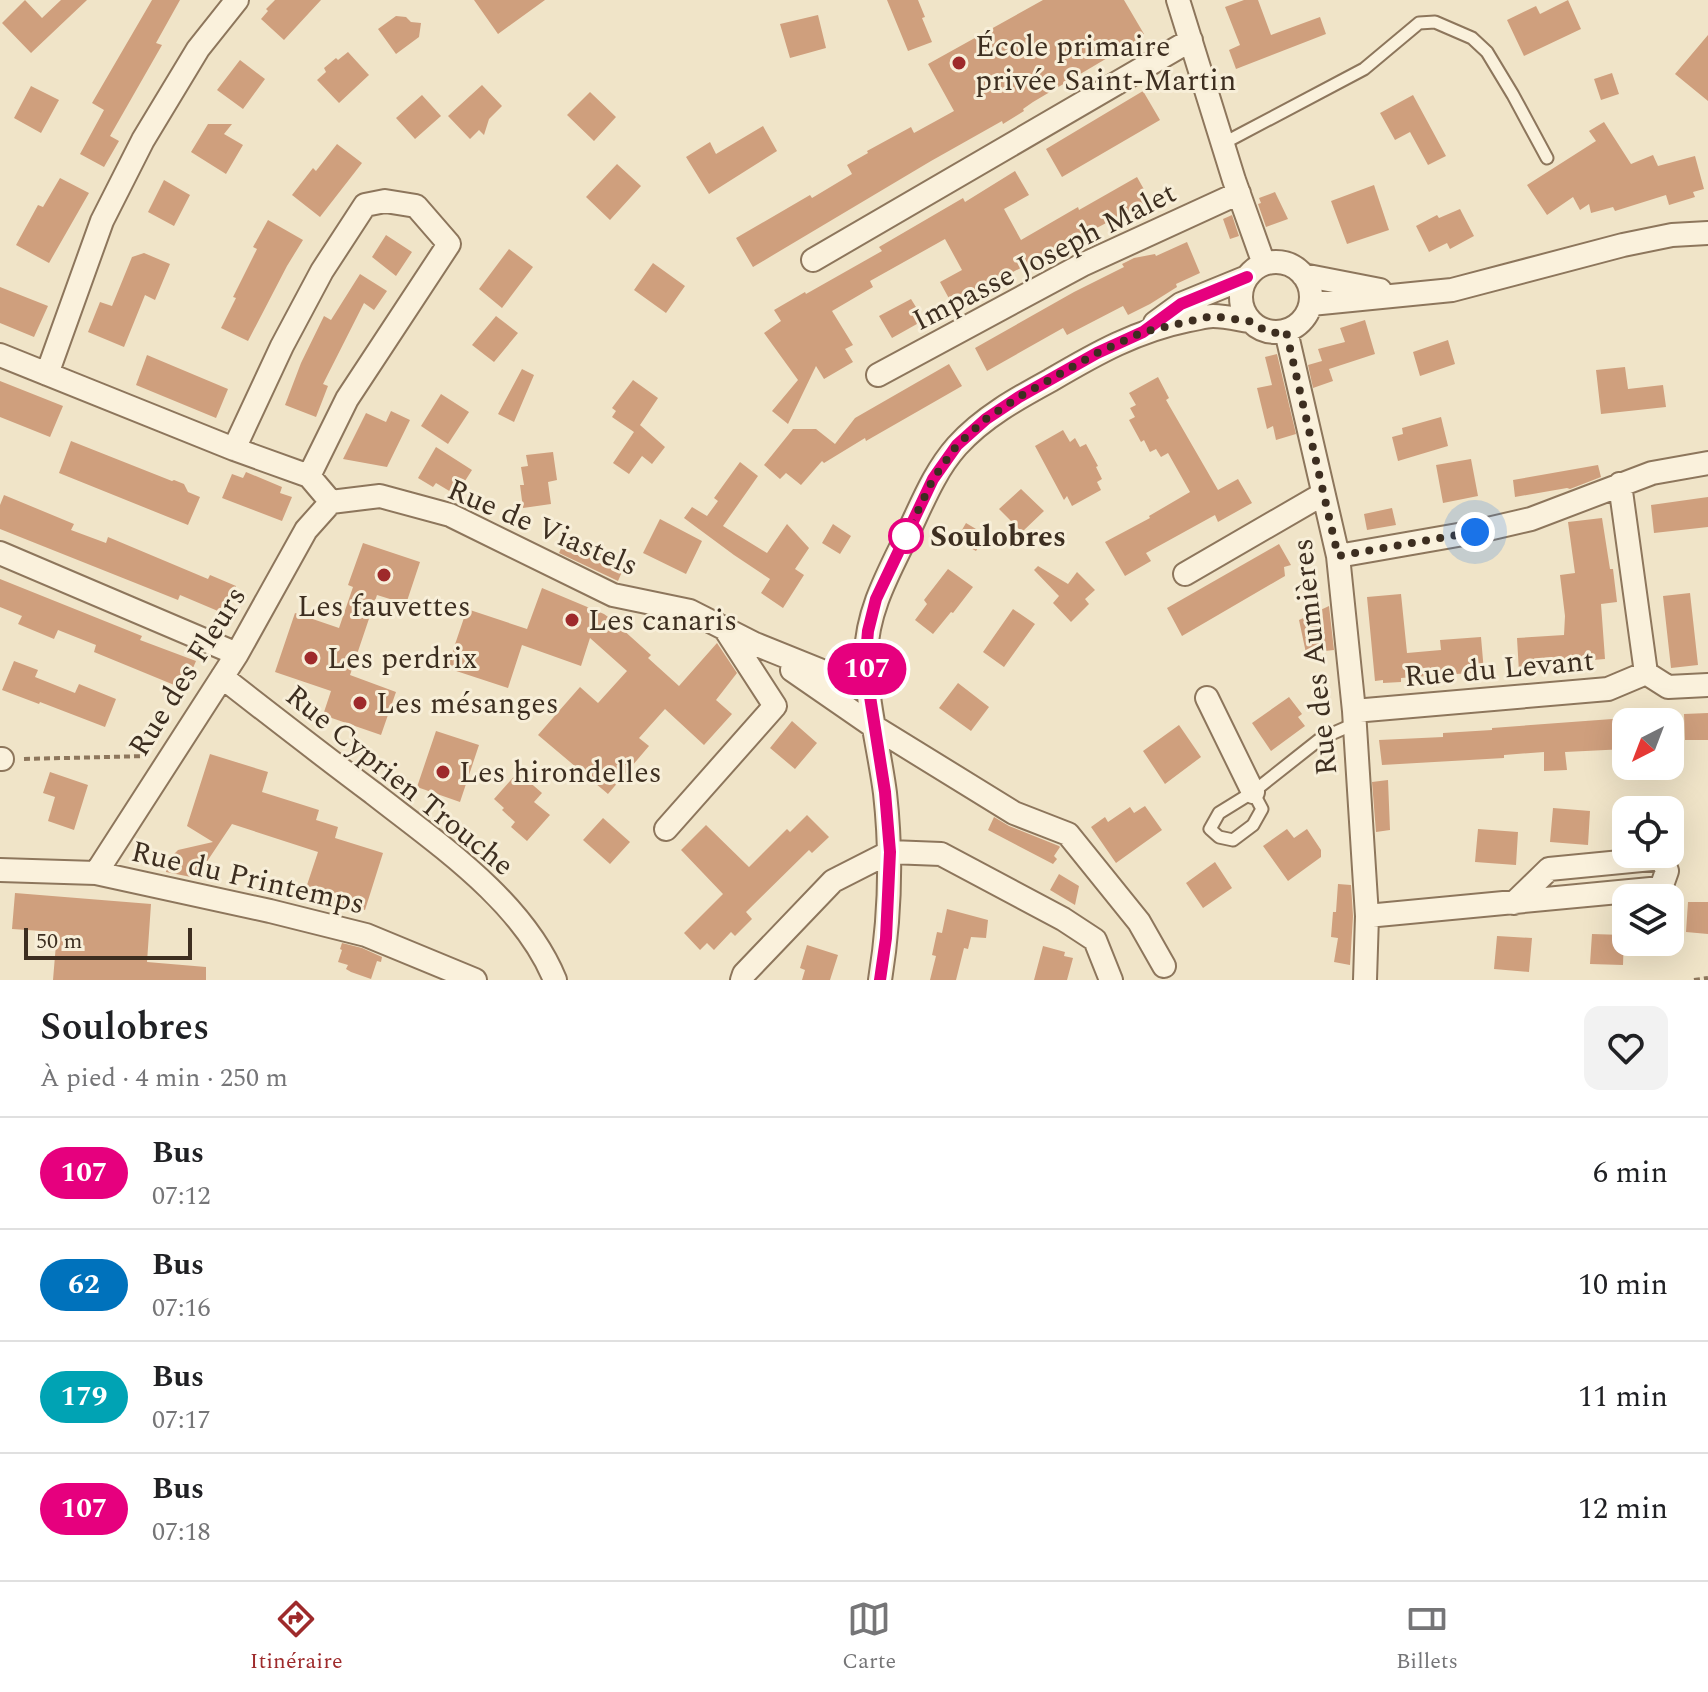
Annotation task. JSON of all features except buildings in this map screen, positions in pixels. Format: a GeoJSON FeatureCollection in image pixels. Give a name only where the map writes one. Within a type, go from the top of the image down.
{"type":"FeatureCollection","features":[{"type":"Feature","properties":{"kind":"street"},"geometry":{"type":"LineString","coordinates":[[47,374],[102,221],[143,140],[198,49],[237,0]]}},
{"type":"Feature","properties":{"kind":"street"},"geometry":{"type":"LineString","coordinates":[[1178,0],[1239,193],[1255,270],[1242,287],[1240,299],[1249,321]]}},
{"type":"Feature","properties":{"kind":"street"},"geometry":{"type":"LineString","coordinates":[[813,260],[1191,40]]}},
{"type":"Feature","properties":{"kind":"street","name":"Impasse Joseph Malet"},"geometry":{"type":"LineString","coordinates":[[878,375],[1082,265],[1239,193]]}},
{"type":"Feature","properties":{"kind":"street"},"geometry":{"type":"LineString","coordinates":[[234,449],[282,346],[322,271],[365,205],[385,201],[416,206],[449,244],[347,399],[309,476]]}},
{"type":"Feature","properties":{"kind":"street"},"geometry":{"type":"LineString","coordinates":[[1311,304],[1452,290],[1623,245],[1672,235],[1708,233]]}},
{"type":"Feature","properties":{"kind":"street"},"geometry":{"type":"LineString","coordinates":[[880,980],[886,938],[890,852],[885,792],[869,690],[866,655],[868,631],[876,599],[933,479],[957,445],[986,419],[1097,353],[1143,332],[1212,316],[1249,321],[1266,331],[1286,331],[1302,321],[1311,304],[1311,294],[1303,275],[1295,268],[1274,262],[1181,304],[1143,332]]}},
{"type":"Feature","properties":{"kind":"street"},"geometry":{"type":"LineString","coordinates":[[1303,275],[1401,294]]}},
{"type":"Feature","properties":{"kind":"street","name":"Rue des Aumières"},"geometry":{"type":"LineString","coordinates":[[1286,331],[1338,556],[1354,718],[1367,916],[1365,980]]}},
{"type":"Feature","properties":{"kind":"street"},"geometry":{"type":"LineString","coordinates":[[0,355],[309,476],[331,502]]}},
{"type":"Feature","properties":{"kind":"street"},"geometry":{"type":"LineString","coordinates":[[1338,556],[1531,519],[1652,473],[1708,463]]}},
{"type":"Feature","properties":{"kind":"street"},"geometry":{"type":"LineString","coordinates":[[1620,484],[1646,673],[1668,687],[1708,685]]}},
{"type":"Feature","properties":{"kind":"street"},"geometry":{"type":"LineString","coordinates":[[1185,574],[1323,494]]}},
{"type":"Feature","properties":{"kind":"street","name":"Rue de Viastels"},"geometry":{"type":"LineString","coordinates":[[331,502],[380,496],[450,515],[613,595],[690,611],[755,644],[873,726],[1014,813],[1068,834],[1139,922],[1164,966]]}},
{"type":"Feature","properties":{"kind":"street","name":"Rue des Fleurs"},"geometry":{"type":"LineString","coordinates":[[96,873],[237,654],[306,530],[331,502]]}},
{"type":"Feature","properties":{"kind":"street"},"geometry":{"type":"LineString","coordinates":[[0,553],[237,654]]}},
{"type":"Feature","properties":{"kind":"street"},"geometry":{"type":"LineString","coordinates":[[666,829],[775,706],[724,627]]}},
{"type":"Feature","properties":{"kind":"street","name":"Rue de Viastels"},"geometry":{"type":"LineString","coordinates":[[755,644],[869,690]]}},
{"type":"Feature","properties":{"kind":"street","name":"Rue du Levant"},"geometry":{"type":"LineString","coordinates":[[1354,718],[1608,689],[1646,673]]}},
{"type":"Feature","properties":{"kind":"street","name":"Rue Cyprien Trouche"},"geometry":{"type":"LineString","coordinates":[[222,677],[442,847],[512,910],[547,960],[555,980]]}},
{"type":"Feature","properties":{"kind":"street"},"geometry":{"type":"LineString","coordinates":[[1207,698],[1253,792]]}},
{"type":"Feature","properties":{"kind":"street"},"geometry":{"type":"LineString","coordinates":[[742,980],[744,974],[833,881],[890,852],[941,854],[1063,919],[1095,940],[1111,980]]}},
{"type":"Feature","properties":{"kind":"street"},"geometry":{"type":"LineString","coordinates":[[1367,916],[1514,903],[1661,888],[1667,871],[1662,858],[1549,869],[1514,903]]}},
{"type":"Feature","properties":{"kind":"street","name":"Rue du Printemps"},"geometry":{"type":"LineString","coordinates":[[0,870],[96,873],[366,935],[475,980]]}},
{"type":"Feature","properties":{"kind":"lane"},"geometry":{"type":"LineString","coordinates":[[1224,143],[1364,69],[1419,23],[1435,22],[1472,38],[1487,52],[1547,158]]}},
{"type":"Feature","properties":{"kind":"lane"},"geometry":{"type":"LineString","coordinates":[[1253,792],[1262,809],[1253,825],[1233,840],[1219,837],[1210,829],[1219,813],[1354,718]]}},
{"type":"Feature","properties":{"kind":"path"},"geometry":{"type":"LineString","coordinates":[[1,759],[171,756]]}},
{"type":"Feature","properties":{"kind":"path"},"geometry":{"type":"LineString","coordinates":[[1694,980],[1708,978]]}},
{"type":"Feature","properties":{"kind":"bus line","name":"107"},"geometry":{"type":"LineString","coordinates":[[880,980],[886,938],[890,852],[885,792],[869,690],[866,655],[868,631],[876,599],[933,479],[957,445],[986,419],[1019,397],[1097,353],[1143,332],[1181,304],[1247,277]]}},
{"type":"Feature","properties":{"kind":"place","name":"École primaire privée Saint-Martin"},"geometry":{"type":"Point","coordinates":[959,63]}},
{"type":"Feature","properties":{"kind":"place","name":"Soulobres"},"geometry":{"type":"Point","coordinates":[906,536]}},
{"type":"Feature","properties":{"kind":"place","name":"Les fauvettes"},"geometry":{"type":"Point","coordinates":[384,575]}},
{"type":"Feature","properties":{"kind":"place","name":"Les canaris"},"geometry":{"type":"Point","coordinates":[572,620]}},
{"type":"Feature","properties":{"kind":"place","name":"Les perdrix"},"geometry":{"type":"Point","coordinates":[311,658]}},
{"type":"Feature","properties":{"kind":"place","name":"Les mésanges"},"geometry":{"type":"Point","coordinates":[360,703]}},
{"type":"Feature","properties":{"kind":"place","name":"Les hirondelles"},"geometry":{"type":"Point","coordinates":[443,772]}},
{"type":"Feature","properties":{"kind":"route"},"geometry":{"type":"LineString","coordinates":[[906,536],[933,479],[957,445],[986,419],[1097,353],[1143,332],[1212,316],[1249,321],[1266,331],[1286,331],[1338,556],[1475,532]]}}]}
